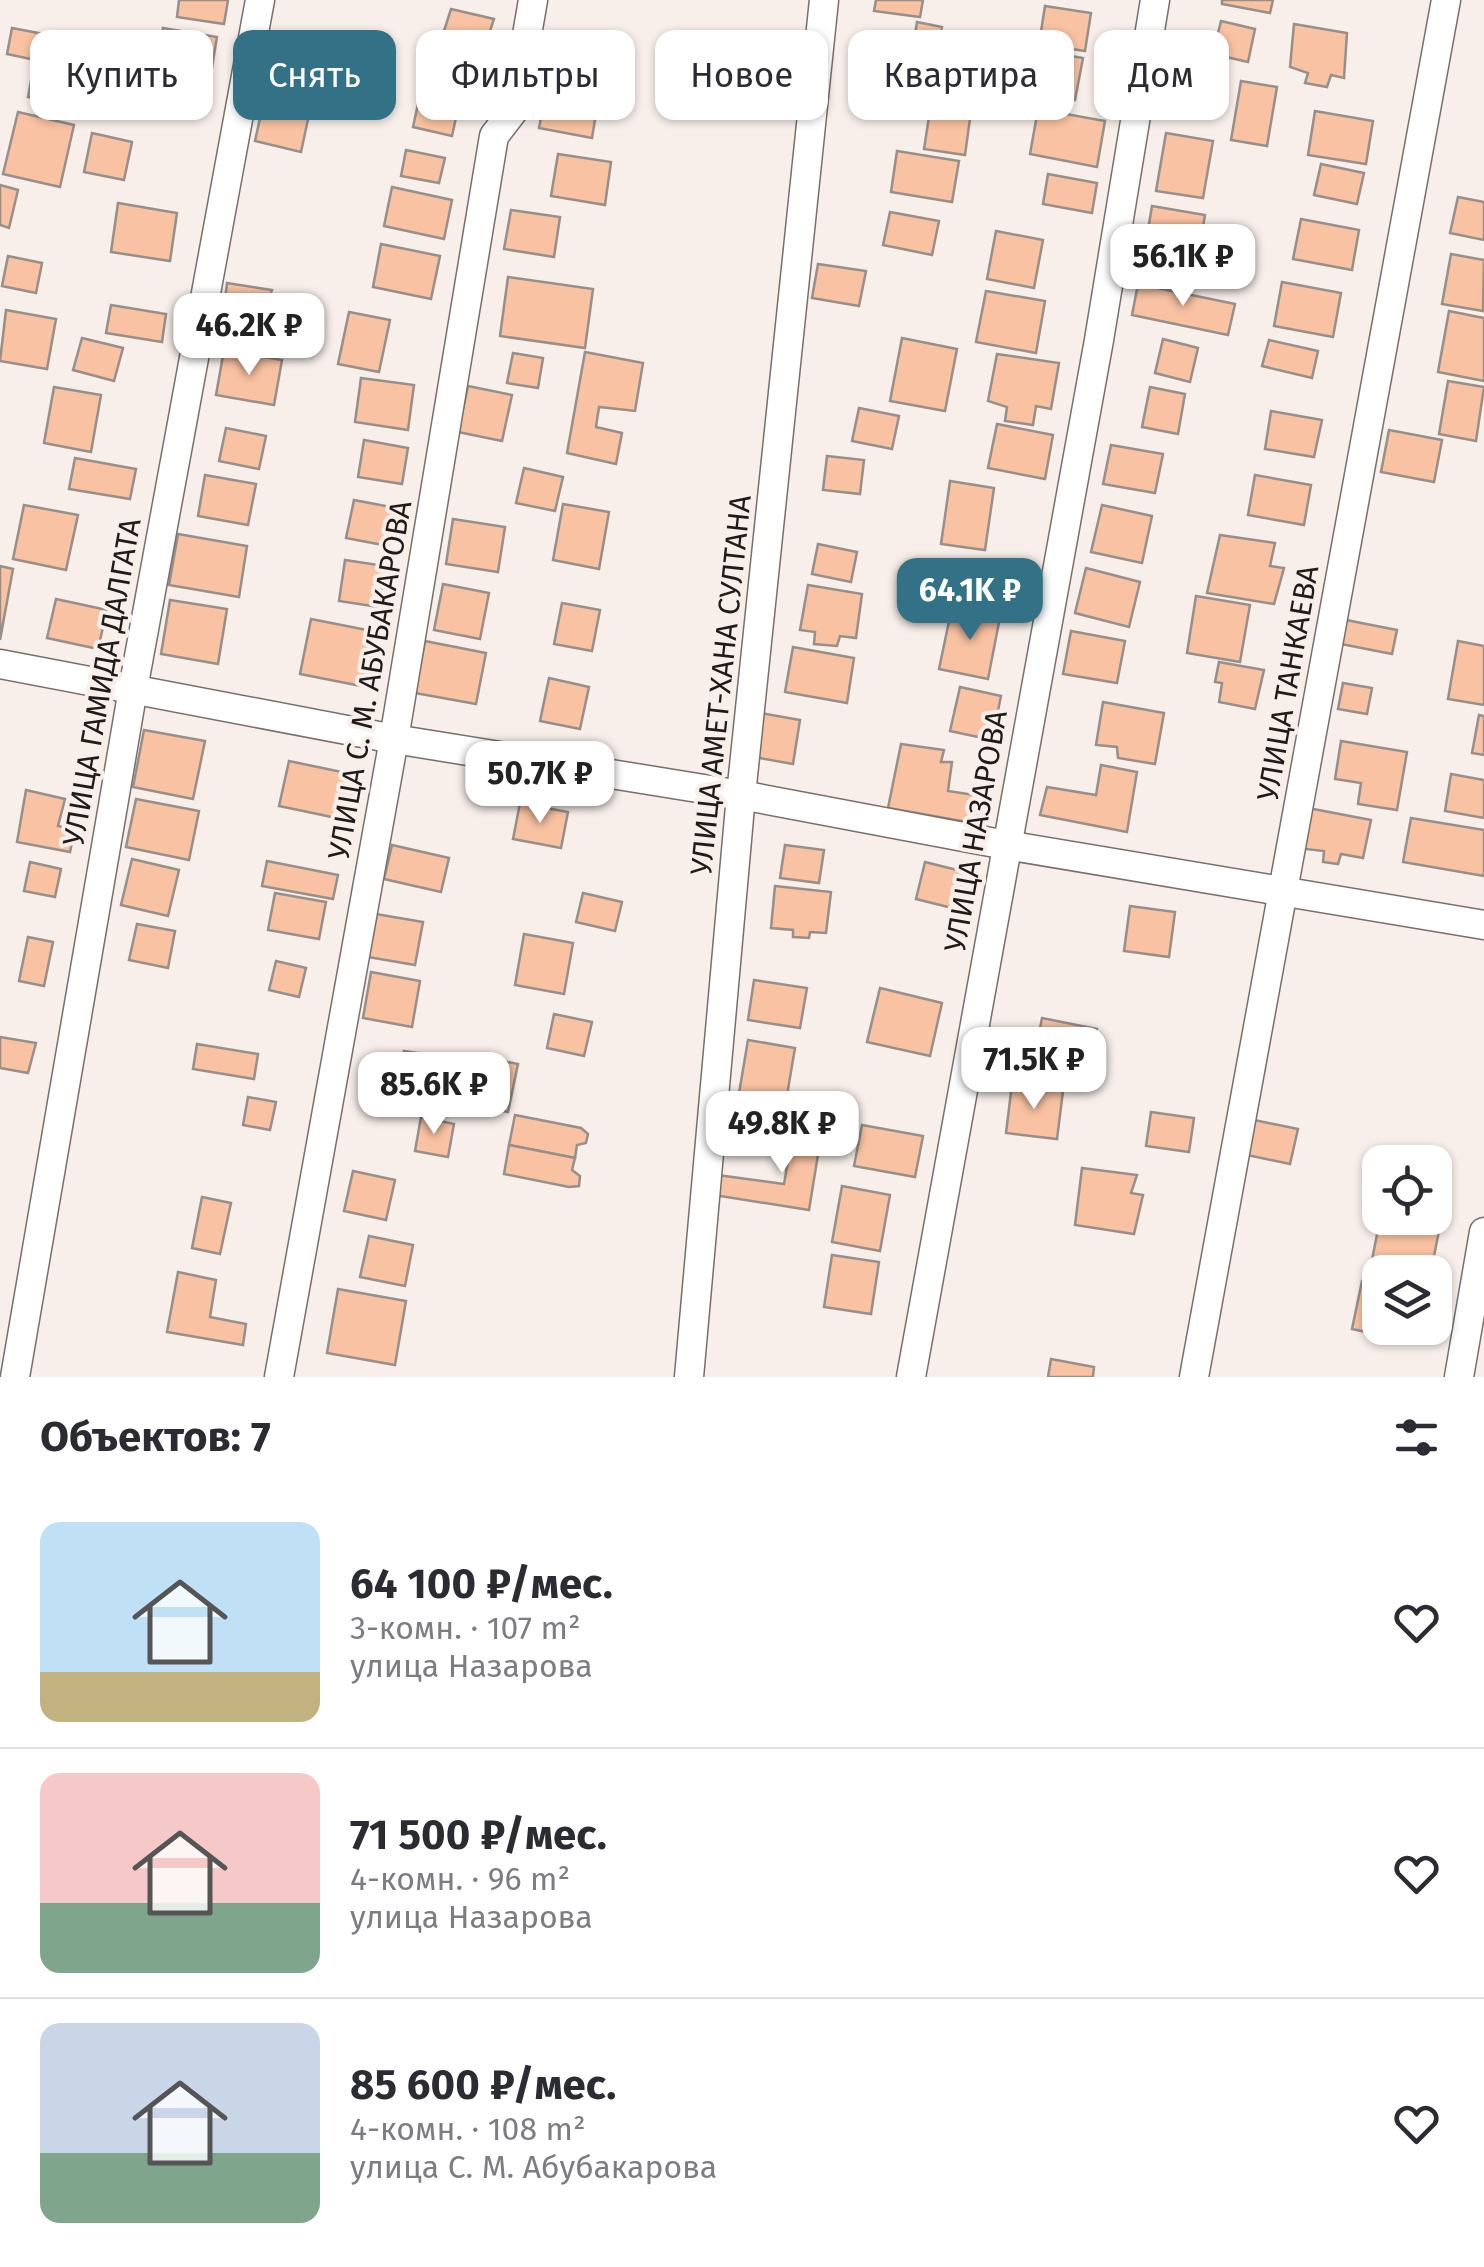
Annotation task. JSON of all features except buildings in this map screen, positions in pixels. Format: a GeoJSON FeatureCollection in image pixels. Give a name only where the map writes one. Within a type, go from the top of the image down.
{"type":"FeatureCollection","features":[{"type":"Feature","properties":{"kind":"street","name":"УЛИЦА ГАМИДА ДАЛГАТА"},"geometry":{"type":"LineString","coordinates":[[15,1377],[133,690],[260,0]]}},
{"type":"Feature","properties":{"kind":"street","name":"УЛИЦА С. М. АБУБАКАРОВА"},"geometry":{"type":"LineString","coordinates":[[279,1377],[394,739],[494,136],[514,110],[533,0]]}},
{"type":"Feature","properties":{"kind":"street","name":"УЛИЦА АМЕТ-ХАНА СУЛТАНА"},"geometry":{"type":"LineString","coordinates":[[690,1377],[741,795],[824,0]]}},
{"type":"Feature","properties":{"kind":"street","name":"УЛИЦА НАЗАРОВА"},"geometry":{"type":"LineString","coordinates":[[911,1377],[1099,340],[1155,0]]}},
{"type":"Feature","properties":{"kind":"street","name":"УЛИЦА ТАНКАЕВА"},"geometry":{"type":"LineString","coordinates":[[1194,1377],[1446,0]]}},
{"type":"Feature","properties":{"kind":"street"},"geometry":{"type":"LineString","coordinates":[[0,664],[394,739],[741,795],[1006,845],[1484,926]]}},
{"type":"Feature","properties":{"kind":"street"},"geometry":{"type":"LineString","coordinates":[[1459,1377],[1484,1232]]}}]}
